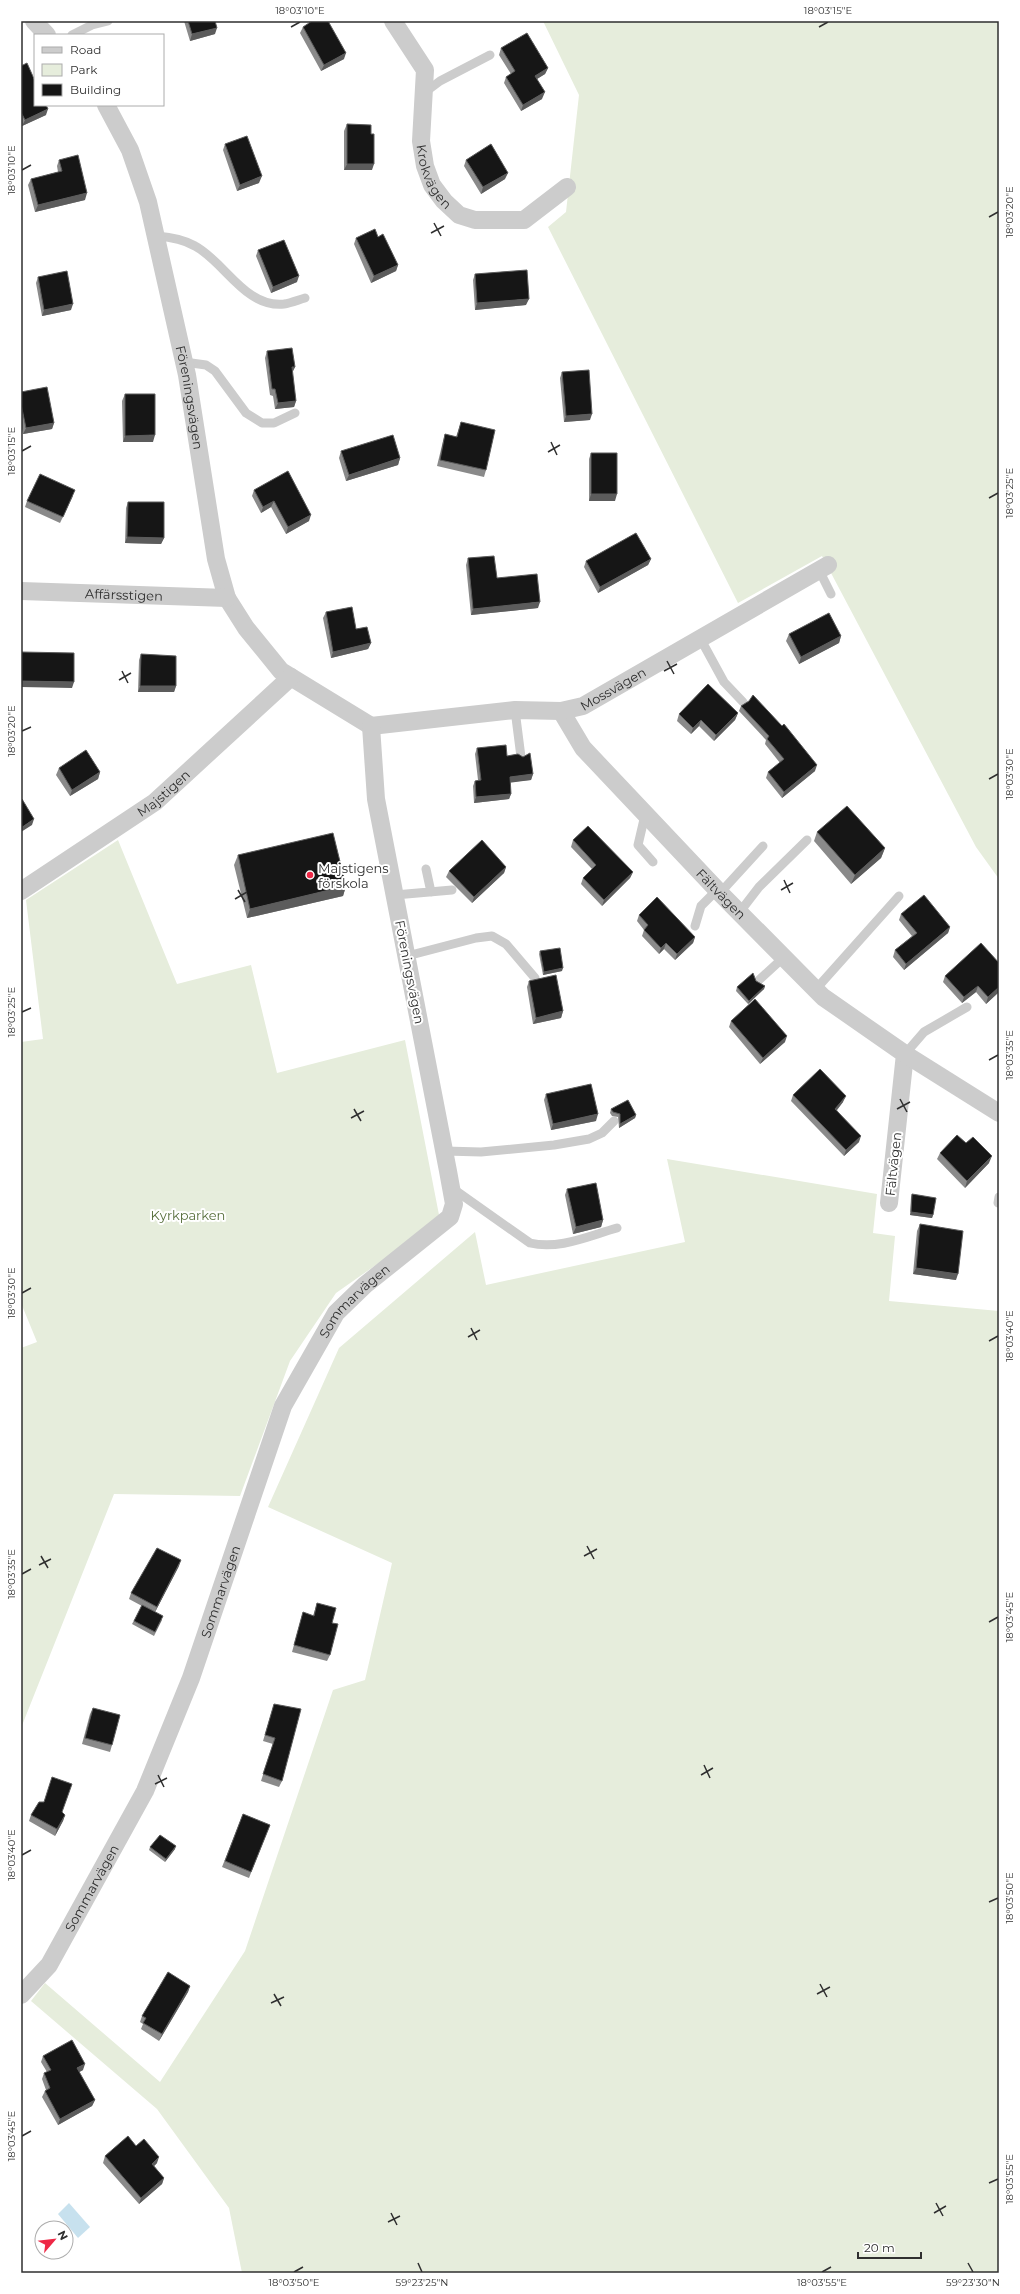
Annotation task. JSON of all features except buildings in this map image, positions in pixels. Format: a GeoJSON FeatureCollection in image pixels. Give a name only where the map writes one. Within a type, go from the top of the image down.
{"type":"FeatureCollection","features":[{"type":"Feature","properties":{"kind":"street"},"geometry":{"type":"LineString","coordinates":[[21,28],[34,21],[46,34]]}},
{"type":"Feature","properties":{"kind":"street","name":"Krokvägen"},"geometry":{"type":"LineString","coordinates":[[393,21],[425,70],[421,141],[425,166],[432,185],[444,201],[459,214],[475,220],[524,220],[567,187]]}},
{"type":"Feature","properties":{"kind":"street","name":"Föreningsvägen"},"geometry":{"type":"LineString","coordinates":[[107,106],[130,150],[148,202],[157,236],[184,362],[216,559],[227,598],[246,628],[268,657],[281,671],[371,726],[376,799],[445,1152],[454,1204],[450,1217]]}},
{"type":"Feature","properties":{"kind":"street","name":"Mossvägen"},"geometry":{"type":"LineString","coordinates":[[371,726],[516,710],[561,711],[583,706],[823,568]]}},
{"type":"Feature","properties":{"kind":"street","name":"Affärsstigen"},"geometry":{"type":"LineString","coordinates":[[21,592],[227,598]]}},
{"type":"Feature","properties":{"kind":"street","name":"Majstigen"},"geometry":{"type":"LineString","coordinates":[[21,891],[155,802],[291,677]]}},
{"type":"Feature","properties":{"kind":"street","name":"Fältvägen"},"geometry":{"type":"LineString","coordinates":[[561,711],[582,748],[718,892],[816,989],[853,1019],[905,1054],[999,1113]]}},
{"type":"Feature","properties":{"kind":"street","name":"Fältvägen"},"geometry":{"type":"LineString","coordinates":[[889,1203],[905,1054]]}},
{"type":"Feature","properties":{"kind":"street","name":"Sommarvägen"},"geometry":{"type":"LineString","coordinates":[[21,1995],[49,1965],[145,1792],[191,1678],[283,1406],[336,1313],[365,1285],[450,1217]]}},
{"type":"Feature","properties":{"kind":"lane"},"geometry":{"type":"LineString","coordinates":[[74,34],[92,25],[108,21]]}},
{"type":"Feature","properties":{"kind":"lane"},"geometry":{"type":"LineString","coordinates":[[424,93],[440,81],[490,55]]}},
{"type":"Feature","properties":{"kind":"lane"},"geometry":{"type":"LineString","coordinates":[[157,236],[172,237],[195,246],[258,300],[274,304],[285,304],[305,298]]}},
{"type":"Feature","properties":{"kind":"lane"},"geometry":{"type":"LineString","coordinates":[[184,362],[206,365],[216,371],[246,413],[258,421],[274,423],[295,414]]}},
{"type":"Feature","properties":{"kind":"lane"},"geometry":{"type":"LineString","coordinates":[[823,568],[831,594]]}},
{"type":"Feature","properties":{"kind":"lane"},"geometry":{"type":"LineString","coordinates":[[700,638],[724,682],[743,702]]}},
{"type":"Feature","properties":{"kind":"lane"},"geometry":{"type":"LineString","coordinates":[[516,710],[521,757]]}},
{"type":"Feature","properties":{"kind":"lane"},"geometry":{"type":"LineString","coordinates":[[645,815],[638,845],[653,862]]}},
{"type":"Feature","properties":{"kind":"lane"},"geometry":{"type":"LineString","coordinates":[[739,913],[759,887],[807,840]]}},
{"type":"Feature","properties":{"kind":"lane"},"geometry":{"type":"LineString","coordinates":[[695,926],[701,906],[718,892],[763,846]]}},
{"type":"Feature","properties":{"kind":"lane"},"geometry":{"type":"LineString","coordinates":[[426,869],[431,892]]}},
{"type":"Feature","properties":{"kind":"lane"},"geometry":{"type":"LineString","coordinates":[[395,895],[452,890]]}},
{"type":"Feature","properties":{"kind":"lane"},"geometry":{"type":"LineString","coordinates":[[816,989],[899,896]]}},
{"type":"Feature","properties":{"kind":"lane"},"geometry":{"type":"LineString","coordinates":[[407,956],[476,938],[492,936],[506,944],[534,978]]}},
{"type":"Feature","properties":{"kind":"lane"},"geometry":{"type":"LineString","coordinates":[[759,980],[783,958]]}},
{"type":"Feature","properties":{"kind":"lane"},"geometry":{"type":"LineString","coordinates":[[905,1054],[924,1032],[967,1007]]}},
{"type":"Feature","properties":{"kind":"lane"},"geometry":{"type":"LineString","coordinates":[[445,1152],[481,1152],[554,1145],[589,1139],[602,1133],[614,1121]]}},
{"type":"Feature","properties":{"kind":"lane"},"geometry":{"type":"LineString","coordinates":[[451,1187],[530,1243],[544,1246],[556,1246],[617,1228]]}},
{"type":"Feature","properties":{"kind":"green space"},"geometry":{"type":"Polygon","coordinates":[[[543,21],[999,21],[999,879],[976,847],[822,556],[738,603],[548,227],[566,212],[579,95],[543,21]]]}},
{"type":"Feature","properties":{"kind":"green space","name":"Kyrkparken"},"geometry":{"type":"Polygon","coordinates":[[[118,840],[177,984],[251,965],[277,1073],[405,1040],[440,1220],[336,1293],[290,1361],[240,1496],[114,1494],[21,1728],[21,1348],[37,1342],[21,1303],[21,1042],[43,1039],[26,900],[118,840]]]}},
{"type":"Feature","properties":{"kind":"green space"},"geometry":{"type":"Polygon","coordinates":[[[667,1159],[877,1194],[873,1233],[895,1236],[889,1301],[999,1311],[999,2273],[242,2273],[229,2208],[157,2109],[31,2001],[45,1983],[160,2082],[245,1951],[333,1690],[365,1680],[392,1563],[268,1507],[339,1348],[475,1232],[486,1285],[685,1242],[667,1159]]]}},
{"type":"Feature","properties":{"kind":"water"},"geometry":{"type":"Polygon","coordinates":[[[69,2203],[90,2227],[78,2238],[74,2233],[74,2220],[63,2220],[58,2214],[69,2203]]]}},
{"type":"Feature","properties":{"kind":"place","name":"Majstigens förskola"},"geometry":{"type":"Point","coordinates":[310,875]}}]}
